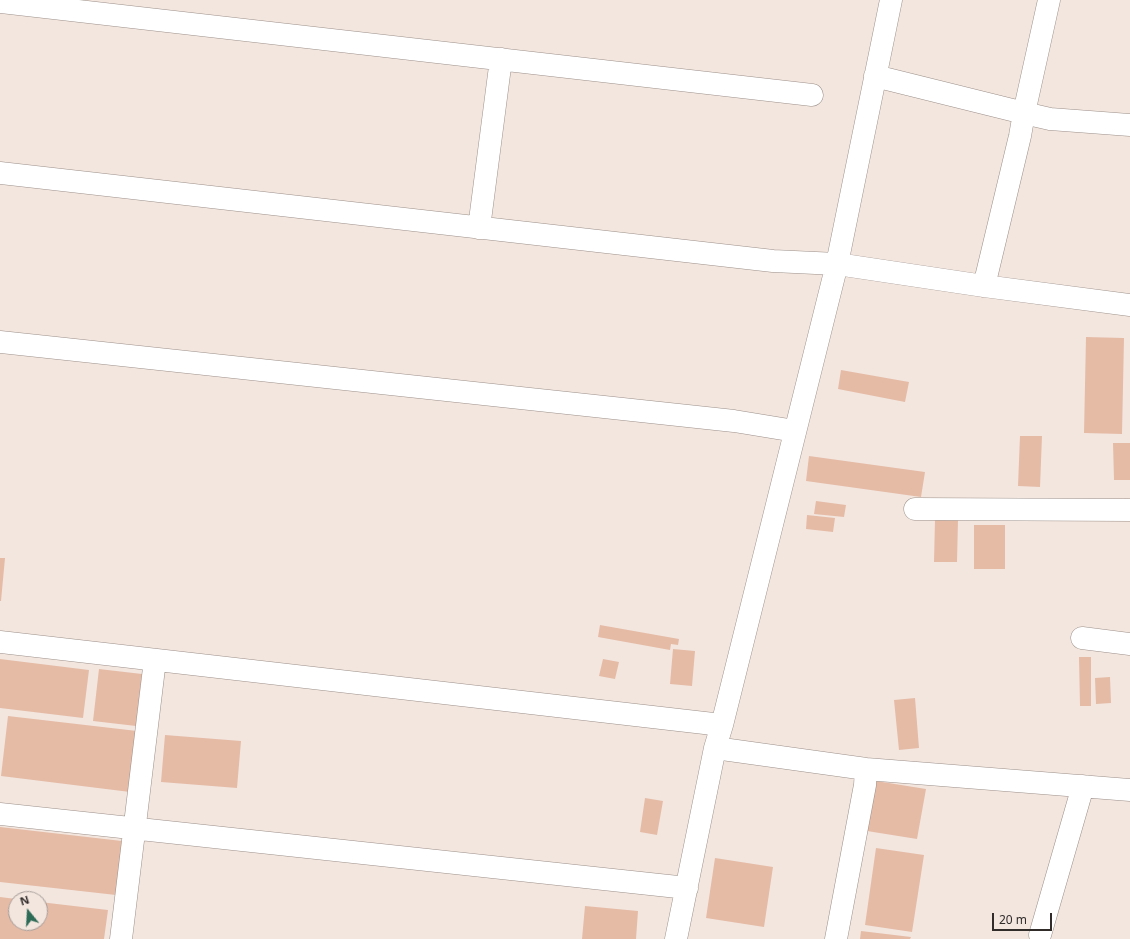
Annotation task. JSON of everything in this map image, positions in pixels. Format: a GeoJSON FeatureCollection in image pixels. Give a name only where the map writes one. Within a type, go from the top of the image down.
{"type":"FeatureCollection","features":[{"type":"Feature","properties":{"kind":"street"},"geometry":{"type":"LineString","coordinates":[[676,939],[688,888],[716,748],[837,264],[891,0]]}},
{"type":"Feature","properties":{"kind":"street"},"geometry":{"type":"LineString","coordinates":[[984,286],[1018,144],[1049,0]]}},
{"type":"Feature","properties":{"kind":"street"},"geometry":{"type":"LineString","coordinates":[[0,2],[812,95]]}},
{"type":"Feature","properties":{"kind":"street"},"geometry":{"type":"LineString","coordinates":[[479,228],[501,59]]}},
{"type":"Feature","properties":{"kind":"street"},"geometry":{"type":"LineString","coordinates":[[875,76],[1050,119],[1130,125]]}},
{"type":"Feature","properties":{"kind":"street"},"geometry":{"type":"LineString","coordinates":[[0,173],[773,261],[837,264],[984,286],[1130,305]]}},
{"type":"Feature","properties":{"kind":"street"},"geometry":{"type":"LineString","coordinates":[[0,342],[726,420],[795,431]]}},
{"type":"Feature","properties":{"kind":"street"},"geometry":{"type":"LineString","coordinates":[[915,509],[1130,510]]}},
{"type":"Feature","properties":{"kind":"street"},"geometry":{"type":"LineString","coordinates":[[1082,638],[1130,644]]}},
{"type":"Feature","properties":{"kind":"street"},"geometry":{"type":"LineString","coordinates":[[0,642],[722,725]]}},
{"type":"Feature","properties":{"kind":"street"},"geometry":{"type":"LineString","coordinates":[[121,939],[155,660]]}},
{"type":"Feature","properties":{"kind":"street"},"geometry":{"type":"LineString","coordinates":[[716,748],[866,768],[1130,790]]}},
{"type":"Feature","properties":{"kind":"street"},"geometry":{"type":"LineString","coordinates":[[836,939],[865,785],[866,768]]}},
{"type":"Feature","properties":{"kind":"street"},"geometry":{"type":"LineString","coordinates":[[1040,935],[1083,786]]}},
{"type":"Feature","properties":{"kind":"street"},"geometry":{"type":"LineString","coordinates":[[0,814],[688,888]]}},
{"type":"Feature","properties":{"kind":"building"},"geometry":{"type":"Polygon","coordinates":[[[1086,337],[1124,338],[1122,434],[1084,433],[1086,337]]]}},
{"type":"Feature","properties":{"kind":"building"},"geometry":{"type":"Polygon","coordinates":[[[841,370],[909,382],[905,402],[838,389],[841,370]]]}},
{"type":"Feature","properties":{"kind":"building"},"geometry":{"type":"Polygon","coordinates":[[[1020,436],[1042,436],[1040,487],[1018,486],[1020,436]]]}},
{"type":"Feature","properties":{"kind":"building"},"geometry":{"type":"Polygon","coordinates":[[[1113,443],[1130,443],[1130,480],[1114,480],[1113,443]]]}},
{"type":"Feature","properties":{"kind":"building"},"geometry":{"type":"Polygon","coordinates":[[[809,456],[925,472],[921,497],[806,481],[809,456]]]}},
{"type":"Feature","properties":{"kind":"building"},"geometry":{"type":"Polygon","coordinates":[[[816,501],[846,505],[844,517],[814,514],[816,501]]]}},
{"type":"Feature","properties":{"kind":"building"},"geometry":{"type":"Polygon","coordinates":[[[807,515],[835,518],[833,532],[806,529],[807,515]]]}},
{"type":"Feature","properties":{"kind":"building"},"geometry":{"type":"Polygon","coordinates":[[[935,520],[958,520],[957,562],[934,562],[935,520]]]}},
{"type":"Feature","properties":{"kind":"building"},"geometry":{"type":"Polygon","coordinates":[[[974,525],[1005,525],[1005,569],[974,569],[974,525]]]}},
{"type":"Feature","properties":{"kind":"building"},"geometry":{"type":"Polygon","coordinates":[[[0,558],[5,558],[1,601],[0,601],[0,558]]]}},
{"type":"Feature","properties":{"kind":"building"},"geometry":{"type":"Polygon","coordinates":[[[600,625],[679,639],[678,645],[671,644],[670,650],[598,637],[600,625]]]}},
{"type":"Feature","properties":{"kind":"building"},"geometry":{"type":"Polygon","coordinates":[[[673,649],[695,651],[692,686],[670,684],[673,649]]]}},
{"type":"Feature","properties":{"kind":"building"},"geometry":{"type":"Polygon","coordinates":[[[1079,657],[1091,657],[1091,706],[1080,706],[1079,657]]]}},
{"type":"Feature","properties":{"kind":"building"},"geometry":{"type":"Polygon","coordinates":[[[0,659],[89,670],[83,718],[0,708],[0,659]]]}},
{"type":"Feature","properties":{"kind":"building"},"geometry":{"type":"Polygon","coordinates":[[[603,659],[619,662],[615,679],[599,676],[603,659]]]}},
{"type":"Feature","properties":{"kind":"building"},"geometry":{"type":"Polygon","coordinates":[[[99,669],[142,674],[136,726],[93,721],[99,669]]]}},
{"type":"Feature","properties":{"kind":"building"},"geometry":{"type":"Polygon","coordinates":[[[1110,677],[1111,703],[1096,704],[1095,678],[1110,677]]]}},
{"type":"Feature","properties":{"kind":"building"},"geometry":{"type":"Polygon","coordinates":[[[915,698],[919,748],[899,750],[894,700],[915,698]]]}},
{"type":"Feature","properties":{"kind":"building"},"geometry":{"type":"Polygon","coordinates":[[[8,716],[137,731],[130,792],[1,776],[8,716]]]}},
{"type":"Feature","properties":{"kind":"building"},"geometry":{"type":"Polygon","coordinates":[[[165,735],[241,741],[237,788],[161,782],[165,735]]]}},
{"type":"Feature","properties":{"kind":"building"},"geometry":{"type":"Polygon","coordinates":[[[876,781],[926,789],[917,839],[867,831],[876,781]]]}},
{"type":"Feature","properties":{"kind":"building"},"geometry":{"type":"Polygon","coordinates":[[[645,798],[663,801],[657,835],[640,832],[645,798]]]}},
{"type":"Feature","properties":{"kind":"building"},"geometry":{"type":"Polygon","coordinates":[[[0,827],[122,841],[116,895],[0,882],[0,827]]]}},
{"type":"Feature","properties":{"kind":"building"},"geometry":{"type":"Polygon","coordinates":[[[876,848],[924,855],[912,932],[865,925],[876,848]]]}},
{"type":"Feature","properties":{"kind":"building"},"geometry":{"type":"Polygon","coordinates":[[[715,858],[773,867],[764,927],[706,918],[715,858]]]}},
{"type":"Feature","properties":{"kind":"building"},"geometry":{"type":"Polygon","coordinates":[[[0,897],[8,898],[8,931],[48,931],[48,903],[108,910],[104,939],[0,939],[0,897]]]}},
{"type":"Feature","properties":{"kind":"building"},"geometry":{"type":"Polygon","coordinates":[[[585,906],[638,911],[636,939],[582,939],[585,906]]]}},
{"type":"Feature","properties":{"kind":"building"},"geometry":{"type":"Polygon","coordinates":[[[861,931],[911,937],[910,939],[860,939],[861,931]]]}}]}
